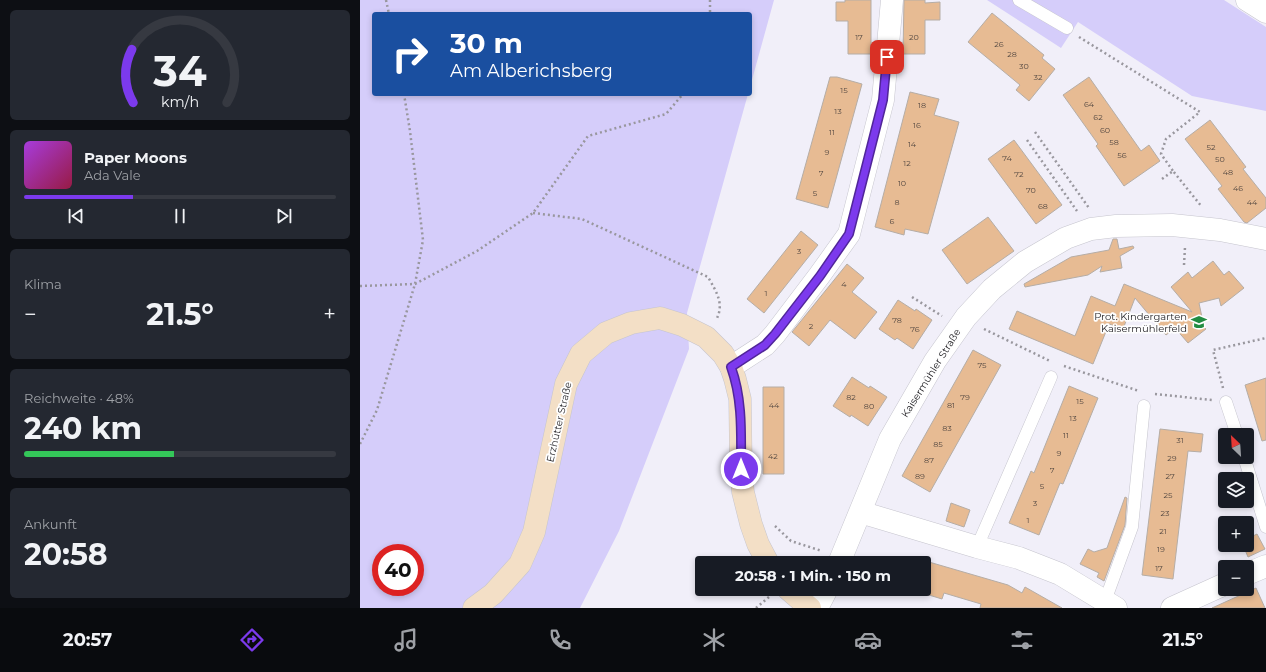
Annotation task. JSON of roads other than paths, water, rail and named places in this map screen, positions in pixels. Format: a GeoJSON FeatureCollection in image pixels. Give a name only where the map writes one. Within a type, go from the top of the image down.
{"type":"FeatureCollection","features":[{"type":"Feature","properties":{"kind":"street"},"geometry":{"type":"LineString","coordinates":[[731,367],[765,345],[775,334],[820,276],[849,234],[883,100],[892,0]]}},
{"type":"Feature","properties":{"kind":"street"},"geometry":{"type":"LineString","coordinates":[[1247,0],[1266,12]]}},
{"type":"Feature","properties":{"kind":"street","name":"Kaisermühler Straße"},"geometry":{"type":"LineString","coordinates":[[842,556],[890,438],[936,361],[963,322],[992,289],[1024,262],[1066,238],[1097,228],[1143,224],[1172,225],[1220,230],[1266,239]]}},
{"type":"Feature","properties":{"kind":"street","name":"Erzhütter Straße"},"geometry":{"type":"LineString","coordinates":[[474,608],[493,594],[520,564],[534,532],[566,384],[581,354],[606,333],[631,323],[660,318],[682,325],[706,337],[722,354],[731,367],[740,399],[743,492],[751,524],[758,544],[764,556]]}},
{"type":"Feature","properties":{"kind":"street"},"geometry":{"type":"LineString","coordinates":[[860,512],[1019,558],[1060,574],[1111,604]]}},
{"type":"Feature","properties":{"kind":"street"},"geometry":{"type":"LineString","coordinates":[[1254,571],[1266,566]]}},
{"type":"Feature","properties":{"kind":"street"},"geometry":{"type":"LineString","coordinates":[[1172,608],[1218,587]]}},
{"type":"Feature","properties":{"kind":"street"},"geometry":{"type":"LineString","coordinates":[[789,596],[810,608]]}},
{"type":"Feature","properties":{"kind":"street"},"geometry":{"type":"LineString","coordinates":[[817,608],[823,596]]}},
{"type":"Feature","properties":{"kind":"lane"},"geometry":{"type":"LineString","coordinates":[[1019,0],[1067,28]]}},
{"type":"Feature","properties":{"kind":"lane"},"geometry":{"type":"LineString","coordinates":[[977,547],[1051,377]]}},
{"type":"Feature","properties":{"kind":"lane"},"geometry":{"type":"LineString","coordinates":[[1226,402],[1235,428]]}},
{"type":"Feature","properties":{"kind":"lane"},"geometry":{"type":"LineString","coordinates":[[1111,604],[1132,527],[1144,406]]}},
{"type":"Feature","properties":{"kind":"lane"},"geometry":{"type":"LineString","coordinates":[[1246,464],[1266,527]]}},
{"type":"Feature","properties":{"kind":"place","name":"Prot. Kindergarten Kaisermühlerfeld"},"geometry":{"type":"Point","coordinates":[1199,322]}}]}
